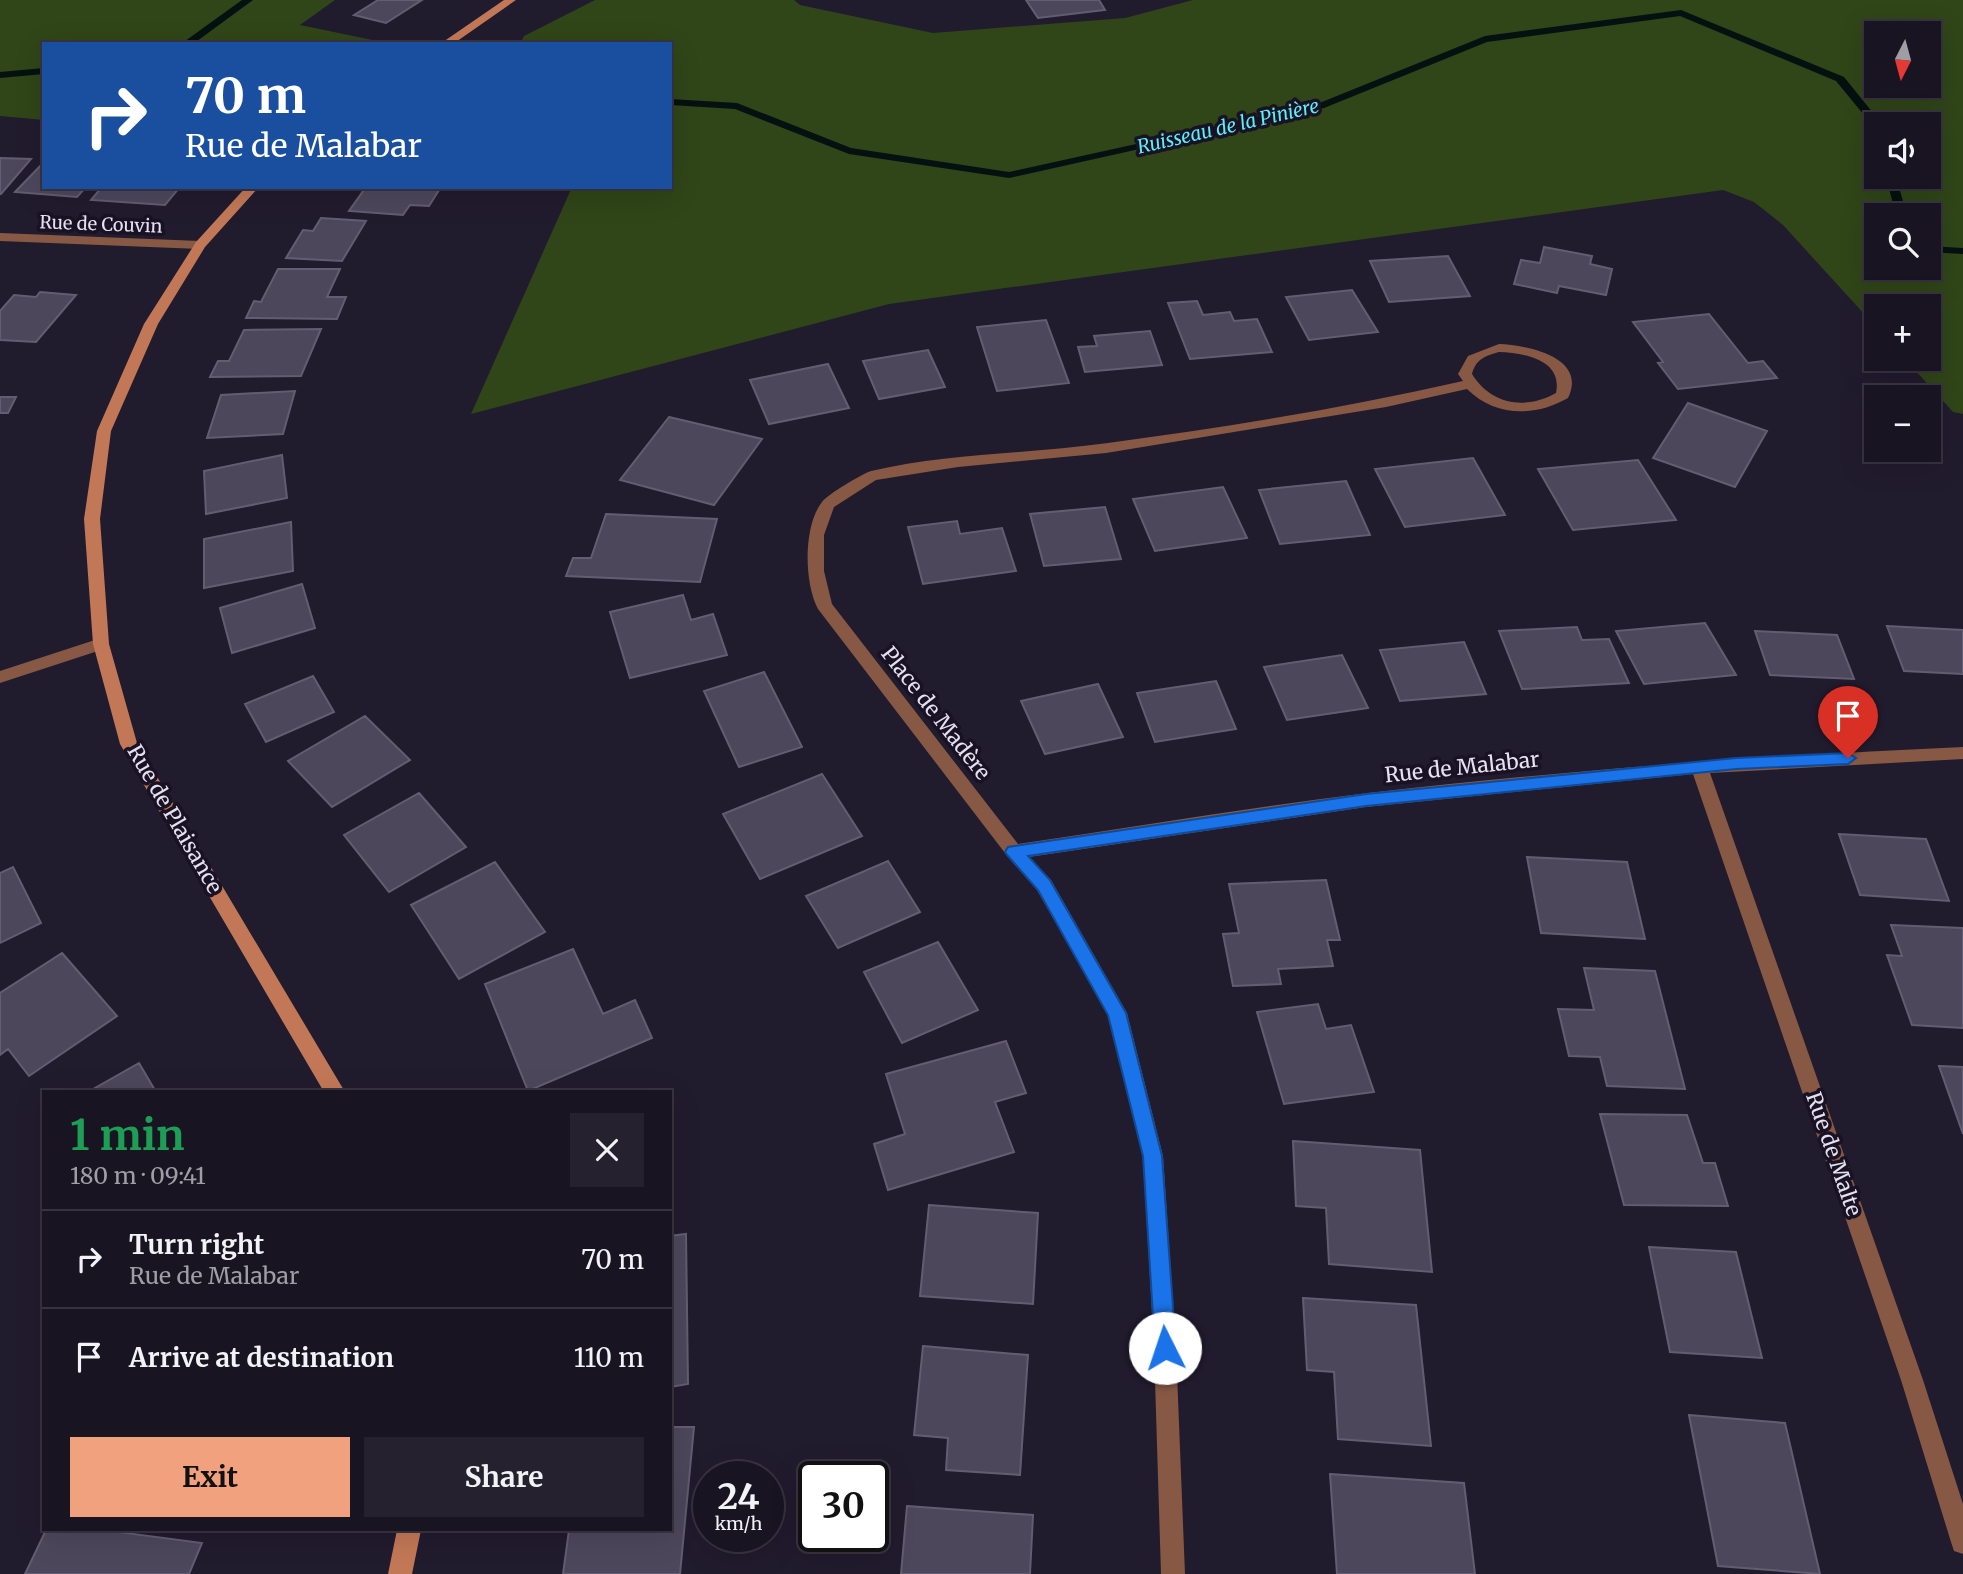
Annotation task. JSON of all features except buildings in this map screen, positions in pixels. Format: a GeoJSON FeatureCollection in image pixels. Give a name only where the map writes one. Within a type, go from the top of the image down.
{"type":"FeatureCollection","features":[{"type":"Feature","properties":{"kind":"street"},"geometry":{"type":"LineString","coordinates":[[448,42],[511,0]]}},
{"type":"Feature","properties":{"kind":"street","name":"Rue de Plaisance"},"geometry":{"type":"LineString","coordinates":[[251,189],[200,245],[151,324],[104,431],[92,519],[101,644],[129,744],[334,1090]]}},
{"type":"Feature","properties":{"kind":"street","name":"Rue de Couvin"},"geometry":{"type":"LineString","coordinates":[[0,237],[200,245]]}},
{"type":"Feature","properties":{"kind":"street"},"geometry":{"type":"LineString","coordinates":[[1499,348],[1515,348],[1552,362],[1565,375],[1567,386],[1563,395],[1554,402],[1525,408],[1492,401],[1478,394],[1469,384],[1465,374],[1466,365],[1473,357],[1499,348]]}},
{"type":"Feature","properties":{"kind":"street","name":"Place de Madère"},"geometry":{"type":"LineString","coordinates":[[1173,1574],[1165,1348],[1153,1156],[1117,1013],[1044,885],[1014,852],[824,605],[817,571],[816,535],[828,504],[872,476],[958,462],[1106,448],[1386,403],[1469,384]]}},
{"type":"Feature","properties":{"kind":"street"},"geometry":{"type":"LineString","coordinates":[[0,677],[101,644]]}},
{"type":"Feature","properties":{"kind":"street","name":"Rue de Malabar"},"geometry":{"type":"LineString","coordinates":[[1014,852],[1366,800],[1699,768],[1963,753]]}},
{"type":"Feature","properties":{"kind":"street","name":"Rue de Malte"},"geometry":{"type":"LineString","coordinates":[[1699,768],[1908,1367],[1963,1542]]}},
{"type":"Feature","properties":{"kind":"street"},"geometry":{"type":"LineString","coordinates":[[400,1574],[409,1531]]}},
{"type":"Feature","properties":{"kind":"green space"},"geometry":{"type":"Polygon","coordinates":[[[0,0],[335,0],[300,25],[382,42],[42,42],[42,120],[0,116],[0,0]]]}},
{"type":"Feature","properties":{"kind":"green space"},"geometry":{"type":"Polygon","coordinates":[[[595,0],[794,0],[800,5],[933,33],[1125,18],[1193,0],[1963,0],[1963,414],[1953,412],[1941,399],[1941,385],[1929,385],[1916,371],[1941,371],[1941,294],[1864,294],[1864,314],[1783,225],[1754,202],[1723,190],[889,304],[471,414],[571,189],[672,189],[672,42],[521,42],[524,36],[595,0]]]}},
{"type":"Feature","properties":{"kind":"waterway","name":"Ruisseau de la Pinière"},"geometry":{"type":"LineString","coordinates":[[189,42],[248,0]]}},
{"type":"Feature","properties":{"kind":"waterway","name":"Ruisseau de la Pinière"},"geometry":{"type":"LineString","coordinates":[[672,102],[737,106],[849,151],[1009,175],[1320,106],[1485,39],[1681,13],[1840,79],[1867,112]]}},
{"type":"Feature","properties":{"kind":"waterway"},"geometry":{"type":"LineString","coordinates":[[0,75],[42,71]]}},
{"type":"Feature","properties":{"kind":"waterway","name":"Ruisseau de la Pinière"},"geometry":{"type":"LineString","coordinates":[[1894,189],[1899,203]]}},
{"type":"Feature","properties":{"kind":"waterway","name":"Ruisseau de la Pinière"},"geometry":{"type":"LineString","coordinates":[[1941,250],[1963,251]]}},
{"type":"Feature","properties":{"kind":"route"},"geometry":{"type":"LineString","coordinates":[[1165,1348],[1153,1156],[1117,1013],[1044,885],[1014,852],[1366,800],[1736,764],[1848,758]]}}]}
